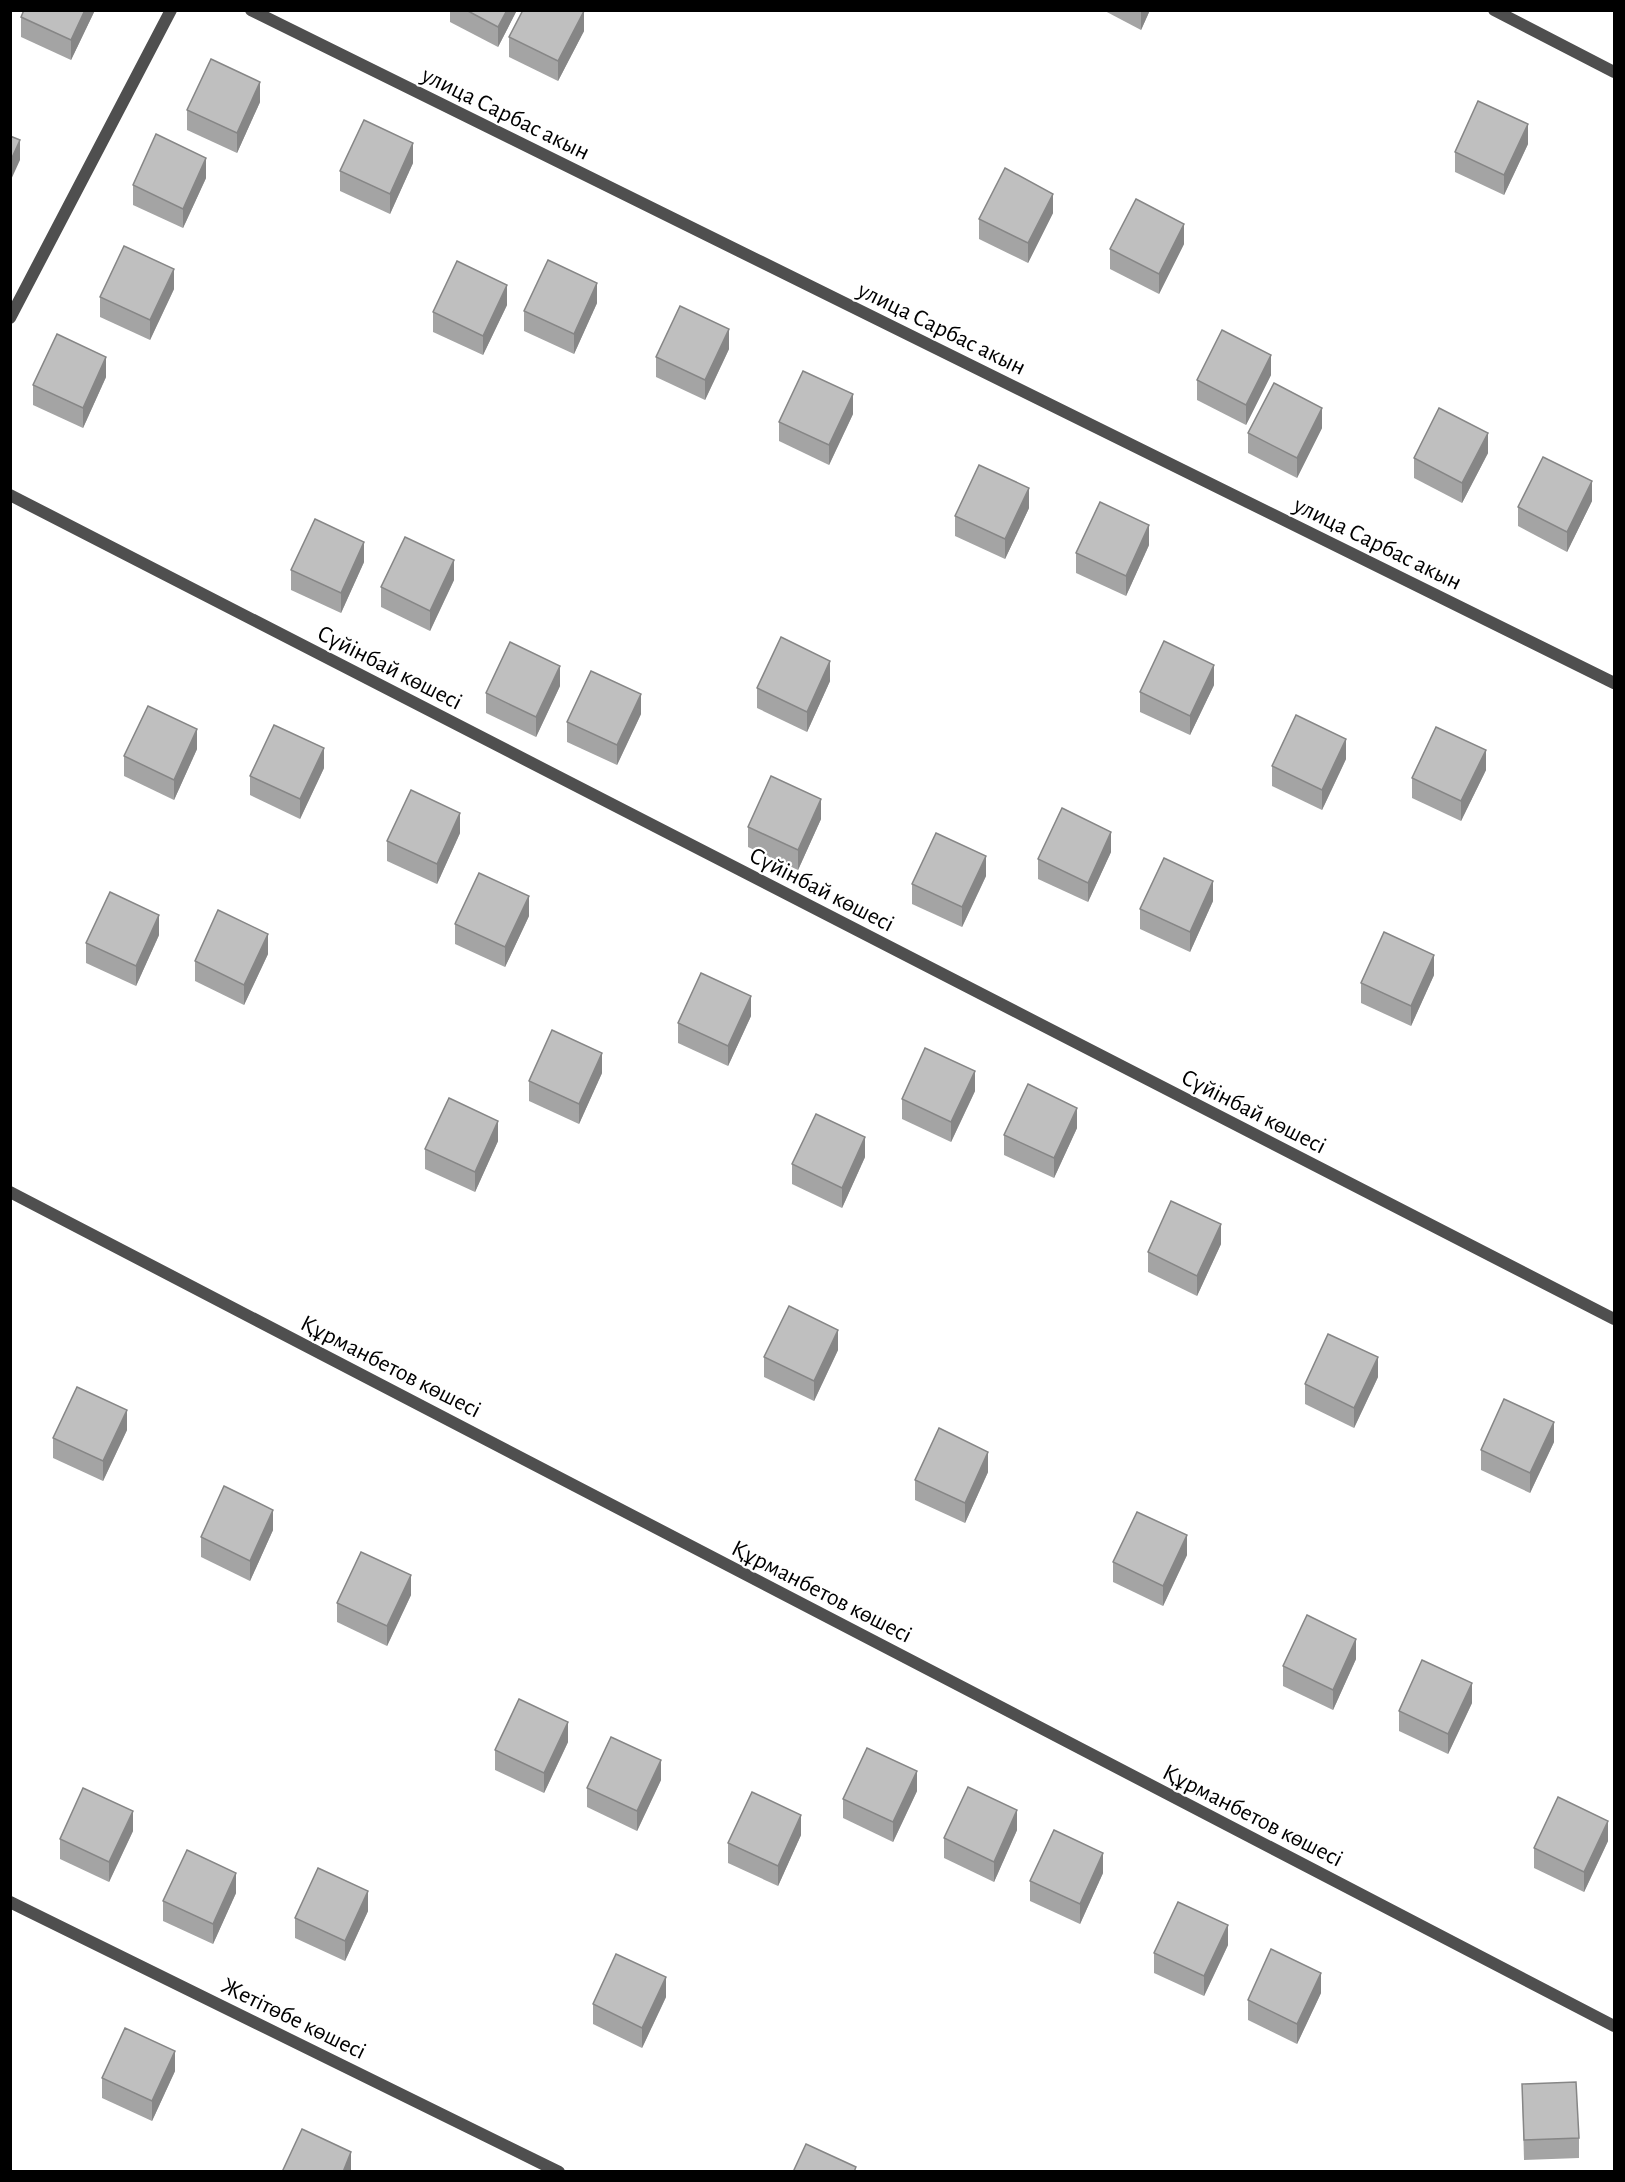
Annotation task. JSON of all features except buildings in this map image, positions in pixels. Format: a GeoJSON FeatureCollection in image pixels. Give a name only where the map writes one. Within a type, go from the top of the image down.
{"type":"FeatureCollection","features":[{"type":"Feature","properties":{"kind":"street"},"geometry":{"type":"LineString","coordinates":[[10,318],[171,10]]}},
{"type":"Feature","properties":{"kind":"street","name":"улица Сарбас акын"},"geometry":{"type":"LineString","coordinates":[[251,10],[1614,683]]}},
{"type":"Feature","properties":{"kind":"street"},"geometry":{"type":"LineString","coordinates":[[1494,10],[1614,72]]}},
{"type":"Feature","properties":{"kind":"street","name":"Сүйінбай көшесі"},"geometry":{"type":"LineString","coordinates":[[10,495],[1614,1319]]}},
{"type":"Feature","properties":{"kind":"street","name":"Құрманбетов көшесі"},"geometry":{"type":"LineString","coordinates":[[10,1192],[1614,2026]]}},
{"type":"Feature","properties":{"kind":"street","name":"Жетітөбе көшесі"},"geometry":{"type":"LineString","coordinates":[[10,1902],[559,2172]]}}]}
